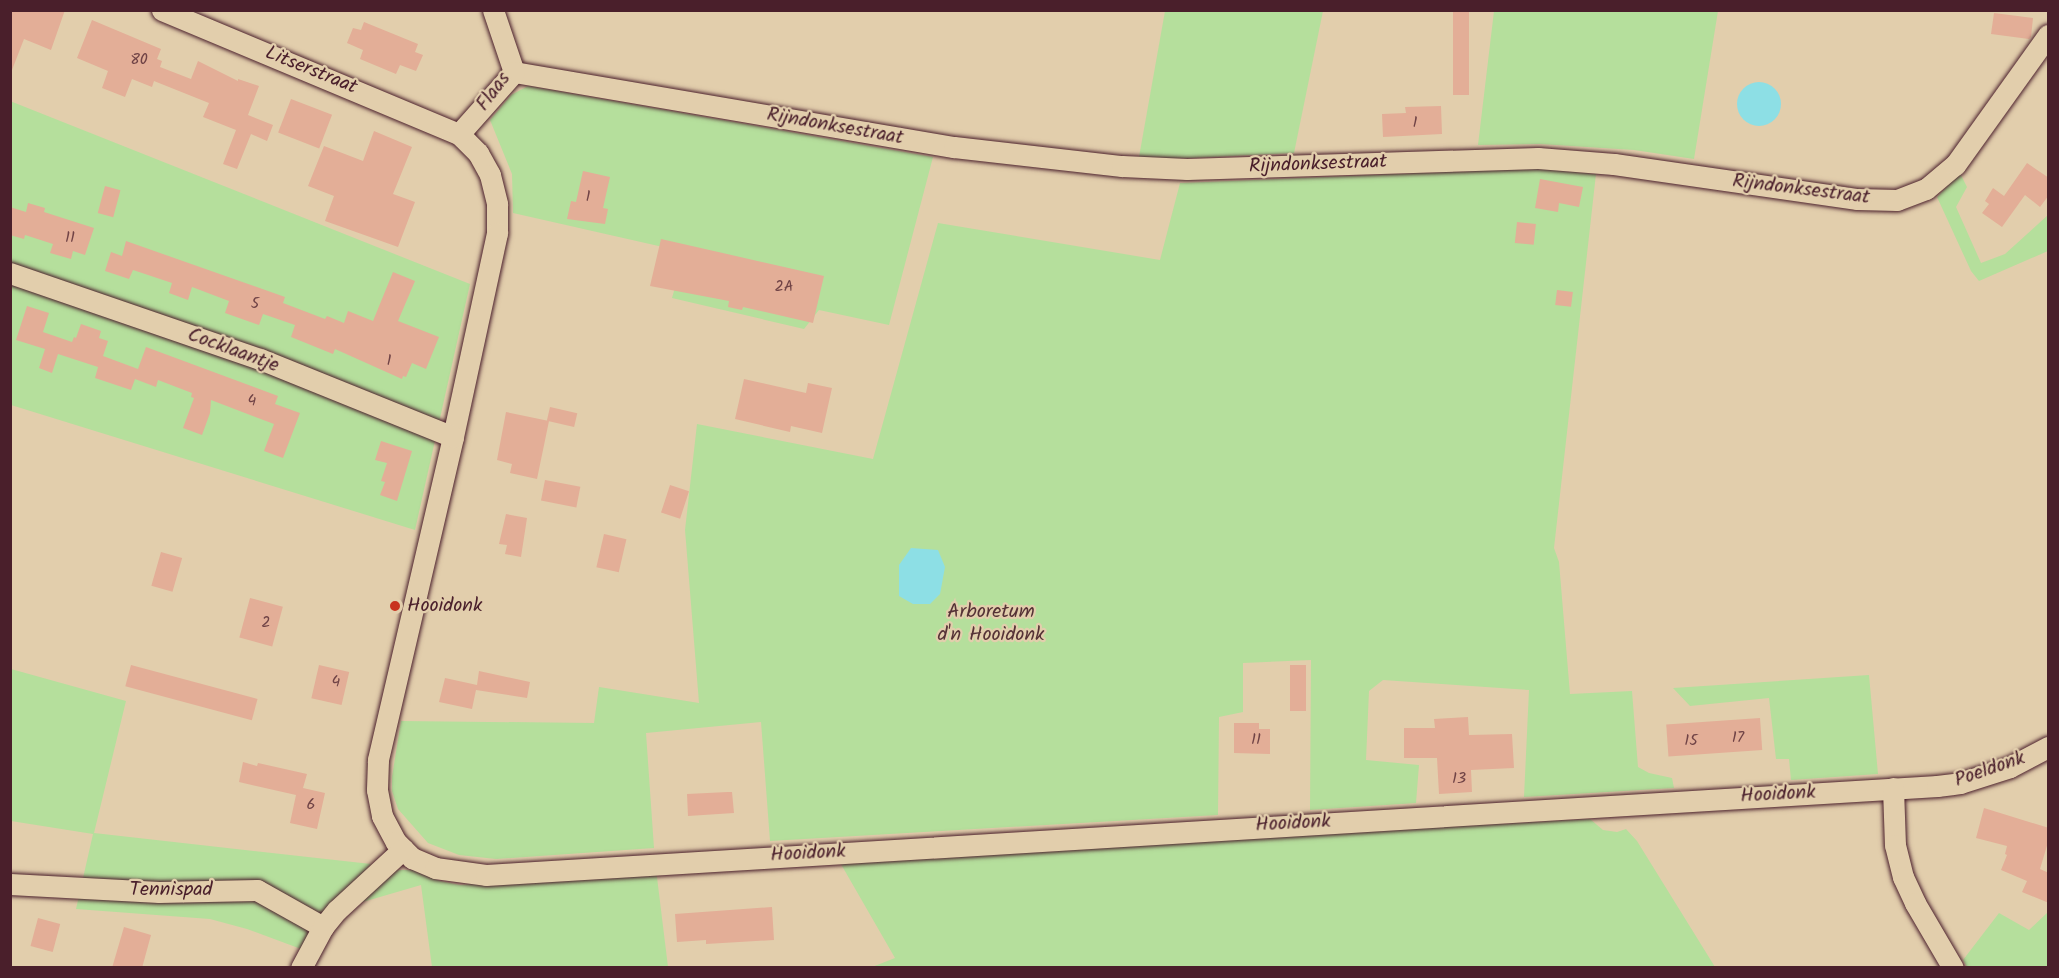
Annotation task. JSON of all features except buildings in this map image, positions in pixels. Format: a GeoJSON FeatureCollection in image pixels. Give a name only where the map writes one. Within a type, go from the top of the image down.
{"type":"FeatureCollection","features":[{"type":"Feature","properties":{"kind":"street","name":"Litserstraat"},"geometry":{"type":"LineString","coordinates":[[162,10],[459,134]]}},
{"type":"Feature","properties":{"kind":"street","name":"Flaas"},"geometry":{"type":"LineString","coordinates":[[459,134],[514,72],[493,10]]}},
{"type":"Feature","properties":{"kind":"street","name":"Rijndonksestraat"},"geometry":{"type":"LineString","coordinates":[[514,72],[954,147],[1122,166],[1187,169],[1538,158],[1614,164],[1857,199],[1897,200],[1926,189],[1955,165],[2049,35]]}},
{"type":"Feature","properties":{"kind":"street","name":"Hooidonk"},"geometry":{"type":"LineString","coordinates":[[459,134],[478,153],[490,175],[497,204],[496,233],[453,436],[378,760],[377,790],[382,816],[396,842],[412,858],[435,868],[486,874],[1893,788]]}},
{"type":"Feature","properties":{"kind":"street","name":"Cocklaantje"},"geometry":{"type":"LineString","coordinates":[[10,273],[260,359],[453,436]]}},
{"type":"Feature","properties":{"kind":"street","name":"Poeldonk"},"geometry":{"type":"LineString","coordinates":[[1893,788],[1960,783],[2010,766],[2049,747]]}},
{"type":"Feature","properties":{"kind":"street"},"geometry":{"type":"LineString","coordinates":[[1893,788],[1895,845],[1903,877],[1915,903],[1953,968]]}},
{"type":"Feature","properties":{"kind":"street"},"geometry":{"type":"LineString","coordinates":[[301,968],[323,927],[337,910],[403,849]]}},
{"type":"Feature","properties":{"kind":"street","name":"Tennispad"},"geometry":{"type":"LineString","coordinates":[[10,884],[159,892],[257,890],[323,927]]}},
{"type":"Feature","properties":{"kind":"green space"},"geometry":{"type":"Polygon","coordinates":[[[1165,11],[1323,11],[1294,153],[1173,159],[1139,157],[1165,11]]]}},
{"type":"Feature","properties":{"kind":"green space"},"geometry":{"type":"Polygon","coordinates":[[[1494,11],[1718,11],[1694,159],[1634,150],[1540,144],[1478,145],[1494,11]]]}},
{"type":"Feature","properties":{"kind":"green space"},"geometry":{"type":"Polygon","coordinates":[[[528,86],[933,157],[889,325],[819,310],[804,329],[672,298],[685,252],[513,213],[512,174],[490,120],[511,95],[528,86]]]}},
{"type":"Feature","properties":{"kind":"green space"},"geometry":{"type":"Polygon","coordinates":[[[10,101],[470,284],[415,530],[11,405],[10,101]]]}},
{"type":"Feature","properties":{"kind":"green space","name":"Arboretum d'n Hooidonk"},"geometry":{"type":"Polygon","coordinates":[[[1546,169],[1596,174],[1554,548],[1559,562],[1570,694],[1632,691],[1638,767],[1649,773],[1672,778],[1674,788],[1524,797],[1529,690],[1383,680],[1369,691],[1366,760],[1419,765],[1416,803],[1310,810],[1311,660],[1243,663],[1243,712],[1219,717],[1218,815],[770,841],[761,722],[646,733],[654,848],[496,859],[459,855],[428,843],[398,809],[392,791],[392,777],[401,721],[594,723],[599,687],[699,703],[685,530],[697,424],[873,459],[938,223],[1160,260],[1180,183],[1546,169]]]}},
{"type":"Feature","properties":{"kind":"green space"},"geometry":{"type":"Polygon","coordinates":[[[1960,173],[1967,187],[1956,207],[1981,263],[2005,254],[2048,215],[2048,251],[1979,281],[1971,271],[1937,197],[1960,173]]]}},
{"type":"Feature","properties":{"kind":"green space"},"geometry":{"type":"Polygon","coordinates":[[[11,669],[126,701],[94,833],[371,864],[301,949],[247,929],[210,919],[76,909],[93,834],[11,821],[11,669]]]}},
{"type":"Feature","properties":{"kind":"green space"},"geometry":{"type":"Polygon","coordinates":[[[1869,675],[1878,774],[1791,780],[1789,759],[1776,759],[1769,698],[1690,706],[1673,688],[1869,675]]]}},
{"type":"Feature","properties":{"kind":"green space"},"geometry":{"type":"Polygon","coordinates":[[[1590,819],[1603,830],[1617,832],[1626,829],[1637,841],[1715,967],[872,967],[895,958],[838,859],[1590,819]]]}},
{"type":"Feature","properties":{"kind":"green space"},"geometry":{"type":"Polygon","coordinates":[[[656,869],[668,967],[432,967],[421,885],[356,904],[382,877],[398,870],[418,870],[440,881],[460,885],[656,869]]]}},
{"type":"Feature","properties":{"kind":"green space"},"geometry":{"type":"Polygon","coordinates":[[[2048,912],[2048,967],[1967,967],[1963,960],[1999,913],[2029,930],[2048,912]]]}},
{"type":"Feature","properties":{"kind":"water"},"geometry":{"type":"Polygon","coordinates":[[[1759,82],[1768,83],[1775,88],[1780,95],[1780,113],[1775,120],[1768,125],[1759,126],[1750,125],[1743,120],[1738,113],[1737,104],[1738,95],[1743,88],[1750,83],[1759,82]]]}},
{"type":"Feature","properties":{"kind":"water"},"geometry":{"type":"Polygon","coordinates":[[[911,548],[938,550],[945,567],[940,594],[930,604],[913,604],[899,596],[899,565],[911,548]]]}},
{"type":"Feature","properties":{"kind":"place","name":"Hooidonk"},"geometry":{"type":"Point","coordinates":[395,606]}}]}
